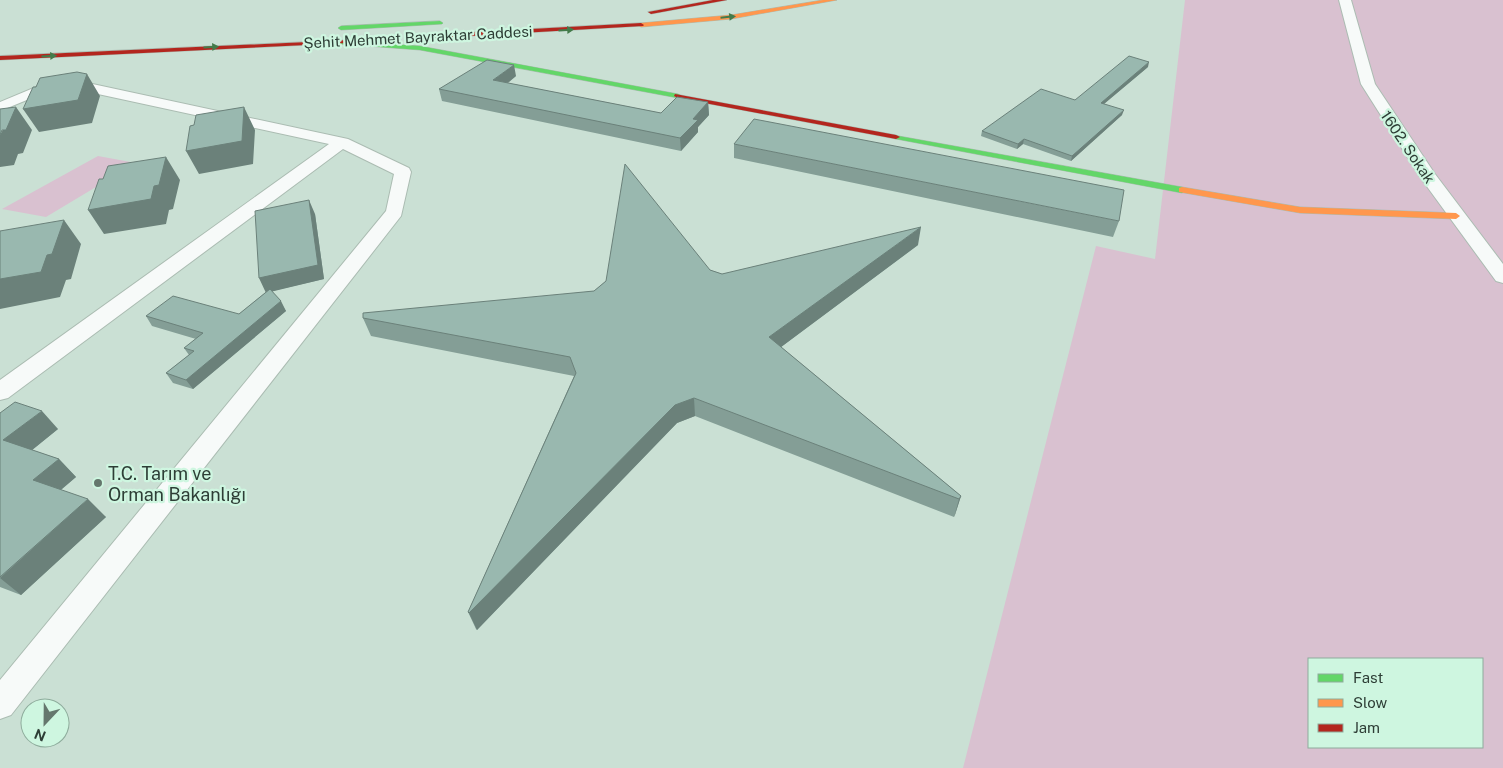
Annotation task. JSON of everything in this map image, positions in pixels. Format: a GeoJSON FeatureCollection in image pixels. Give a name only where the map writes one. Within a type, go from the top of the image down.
{"type":"FeatureCollection","features":[{"type":"Feature","properties":{"kind":"main road","name":"Şehit Mehmet Bayraktar Caddesi"},"geometry":{"type":"LineString","coordinates":[[0,58],[697,21],[755,14],[834,0]]}},
{"type":"Feature","properties":{"kind":"main road"},"geometry":{"type":"LineString","coordinates":[[646,12],[729,2]]}},
{"type":"Feature","properties":{"kind":"main road","name":"Şehit Mehmet Bayraktar Caddesi"},"geometry":{"type":"LineString","coordinates":[[325,29],[452,23]]}},
{"type":"Feature","properties":{"kind":"main road"},"geometry":{"type":"LineString","coordinates":[[329,42],[420,48],[1218,198],[1300,210],[1456,216]]}},
{"type":"Feature","properties":{"kind":"street","name":"1602. Sokak"},"geometry":{"type":"LineString","coordinates":[[1345,0],[1368,84],[1428,177],[1503,277]]}},
{"type":"Feature","properties":{"kind":"street"},"geometry":{"type":"LineString","coordinates":[[0,107],[60,82],[342,142],[403,172],[395,212],[0,704]]}},
{"type":"Feature","properties":{"kind":"street"},"geometry":{"type":"LineString","coordinates":[[0,392],[342,142]]}},
{"type":"Feature","properties":{"kind":"shaded area"},"geometry":{"type":"Polygon","coordinates":[[[1185,0],[1503,0],[1503,768],[963,768],[1096,246],[1155,259],[1185,0]]]}},
{"type":"Feature","properties":{"kind":"shaded area"},"geometry":{"type":"Polygon","coordinates":[[[98,156],[136,163],[46,217],[2,209],[98,156]]]}},
{"type":"Feature","properties":{"kind":"building"},"geometry":{"type":"Polygon","coordinates":[[[1129,56],[1149,62],[1101,103],[1124,110],[1072,156],[1024,139],[1018,144],[982,131],[1041,89],[1075,100],[1129,56]]]}},
{"type":"Feature","properties":{"kind":"building"},"geometry":{"type":"Polygon","coordinates":[[[487,60],[514,65],[493,80],[661,113],[677,97],[708,102],[693,119],[698,120],[680,138],[439,89],[487,60]]]}},
{"type":"Feature","properties":{"kind":"building"},"geometry":{"type":"Polygon","coordinates":[[[77,72],[87,74],[78,100],[23,109],[33,87],[36,87],[40,78],[77,72]]]}},
{"type":"Feature","properties":{"kind":"building"},"geometry":{"type":"Polygon","coordinates":[[[16,107],[6,130],[2,130],[0,135],[0,109],[16,107]]]}},
{"type":"Feature","properties":{"kind":"building"},"geometry":{"type":"Polygon","coordinates":[[[244,107],[242,141],[186,151],[190,126],[194,125],[196,115],[244,107]]]}},
{"type":"Feature","properties":{"kind":"building"},"geometry":{"type":"Polygon","coordinates":[[[754,119],[1124,190],[1119,221],[734,144],[754,119]]]}},
{"type":"Feature","properties":{"kind":"building"},"geometry":{"type":"Polygon","coordinates":[[[166,157],[159,185],[154,186],[151,199],[88,210],[99,179],[103,179],[108,166],[166,157]]]}},
{"type":"Feature","properties":{"kind":"building"},"geometry":{"type":"Polygon","coordinates":[[[625,164],[710,270],[722,274],[921,227],[769,337],[961,496],[959,499],[694,398],[675,405],[469,613],[576,373],[570,357],[363,318],[363,313],[594,291],[606,281],[625,164]]]}},
{"type":"Feature","properties":{"kind":"building"},"geometry":{"type":"Polygon","coordinates":[[[309,200],[318,265],[259,278],[255,211],[309,200]]]}},
{"type":"Feature","properties":{"kind":"building"},"geometry":{"type":"Polygon","coordinates":[[[64,220],[52,254],[47,255],[41,272],[0,279],[0,231],[64,220]]]}},
{"type":"Feature","properties":{"kind":"building"},"geometry":{"type":"Polygon","coordinates":[[[270,289],[281,301],[186,380],[166,373],[194,351],[184,348],[203,333],[146,316],[173,296],[239,314],[270,289]]]}},
{"type":"Feature","properties":{"kind":"building"},"geometry":{"type":"Polygon","coordinates":[[[15,402],[42,411],[3,440],[59,459],[33,480],[88,499],[0,577],[0,413],[15,402]]]}},
{"type":"Feature","properties":{"kind":"traffic: fast"},"geometry":{"type":"LineString","coordinates":[[341,28],[440,23]]}},
{"type":"Feature","properties":{"kind":"traffic: fast"},"geometry":{"type":"LineString","coordinates":[[329,42],[420,48],[678,96]]}},
{"type":"Feature","properties":{"kind":"traffic: fast"},"geometry":{"type":"LineString","coordinates":[[896,137],[1182,190]]}},
{"type":"Feature","properties":{"kind":"traffic: slow"},"geometry":{"type":"LineString","coordinates":[[641,25],[731,17],[834,0]]}},
{"type":"Feature","properties":{"kind":"traffic: slow"},"geometry":{"type":"LineString","coordinates":[[1182,190],[1300,210],[1456,216]]}},
{"type":"Feature","properties":{"kind":"traffic: jam"},"geometry":{"type":"LineString","coordinates":[[651,12],[724,0]]}},
{"type":"Feature","properties":{"kind":"traffic: jam"},"geometry":{"type":"LineString","coordinates":[[418,37],[641,25]]}},
{"type":"Feature","properties":{"kind":"traffic: jam"},"geometry":{"type":"LineString","coordinates":[[0,58],[348,41]]}},
{"type":"Feature","properties":{"kind":"traffic: jam"},"geometry":{"type":"LineString","coordinates":[[678,96],[896,137]]}},
{"type":"Feature","properties":{"kind":"place","name":"T.C. Tarım ve Orman Bakanlığı"},"geometry":{"type":"Point","coordinates":[98,483]}}]}
